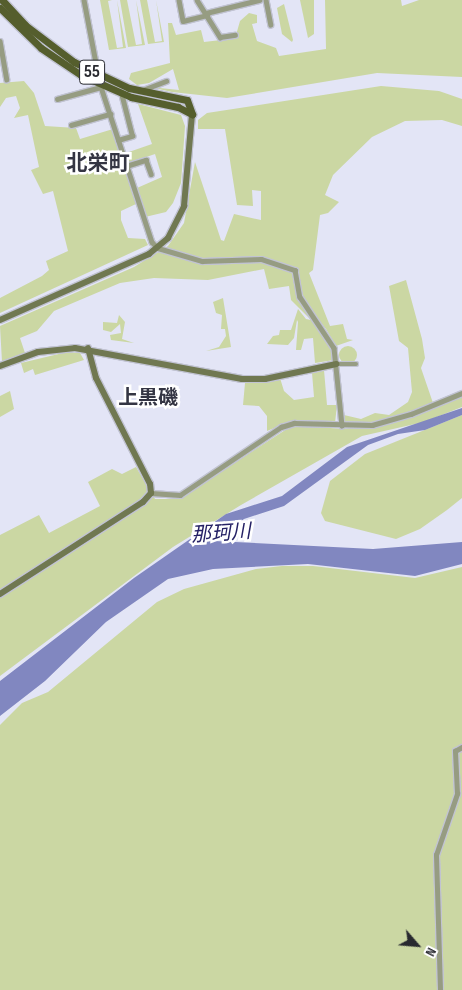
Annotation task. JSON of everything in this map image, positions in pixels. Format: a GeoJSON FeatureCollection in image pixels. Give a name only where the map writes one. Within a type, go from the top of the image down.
{"type":"FeatureCollection","features":[{"type":"Feature","properties":{"kind":"main road","name":"55"},"geometry":{"type":"LineString","coordinates":[[2,0],[45,42],[98,75],[140,91],[188,100],[192,114]]}},
{"type":"Feature","properties":{"kind":"main road","name":"55"},"geometry":{"type":"LineString","coordinates":[[0,8],[56,60],[100,86],[184,108],[192,114]]}},
{"type":"Feature","properties":{"kind":"street"},"geometry":{"type":"LineString","coordinates":[[84,0],[100,86],[150,238],[158,248],[209,262],[261,259],[294,270],[300,297],[331,341],[336,364],[342,426]]}},
{"type":"Feature","properties":{"kind":"street"},"geometry":{"type":"LineString","coordinates":[[179,0],[182,21],[258,0]]}},
{"type":"Feature","properties":{"kind":"street"},"geometry":{"type":"LineString","coordinates":[[197,0],[220,37],[235,35]]}},
{"type":"Feature","properties":{"kind":"street"},"geometry":{"type":"LineString","coordinates":[[266,0],[271,25]]}},
{"type":"Feature","properties":{"kind":"street"},"geometry":{"type":"LineString","coordinates":[[0,40],[3,69],[7,79]]}},
{"type":"Feature","properties":{"kind":"street"},"geometry":{"type":"LineString","coordinates":[[140,91],[166,80]]}},
{"type":"Feature","properties":{"kind":"street"},"geometry":{"type":"LineString","coordinates":[[57,99],[100,86]]}},
{"type":"Feature","properties":{"kind":"street"},"geometry":{"type":"LineString","coordinates":[[121,93],[134,142]]}},
{"type":"Feature","properties":{"kind":"street"},"geometry":{"type":"LineString","coordinates":[[71,125],[110,114]]}},
{"type":"Feature","properties":{"kind":"street"},"geometry":{"type":"LineString","coordinates":[[0,320],[158,248],[176,227],[184,206],[192,114]]}},
{"type":"Feature","properties":{"kind":"street"},"geometry":{"type":"LineString","coordinates":[[118,140],[132,136]]}},
{"type":"Feature","properties":{"kind":"street"},"geometry":{"type":"LineString","coordinates":[[126,166],[146,160],[151,174]]}},
{"type":"Feature","properties":{"kind":"street"},"geometry":{"type":"LineString","coordinates":[[0,594],[143,502],[151,493],[150,484],[96,378],[88,348]]}},
{"type":"Feature","properties":{"kind":"street"},"geometry":{"type":"LineString","coordinates":[[0,366],[49,349],[88,348],[140,363],[242,379],[266,379],[336,364],[356,364]]}},
{"type":"Feature","properties":{"kind":"street"},"geometry":{"type":"LineString","coordinates":[[151,493],[180,495],[281,428],[294,423],[342,426],[387,422],[462,392]]}},
{"type":"Feature","properties":{"kind":"street"},"geometry":{"type":"LineString","coordinates":[[440,990],[436,855],[457,794],[455,751],[462,747]]}},
{"type":"Feature","properties":{"kind":"green space"},"geometry":{"type":"Polygon","coordinates":[[[100,0],[112,0],[108,1],[117,48],[123,47],[117,0],[126,48],[109,50],[100,0]]]}},
{"type":"Feature","properties":{"kind":"green space"},"geometry":{"type":"Polygon","coordinates":[[[120,0],[127,0],[136,45],[142,44],[136,0],[145,45],[128,47],[120,0]]]}},
{"type":"Feature","properties":{"kind":"green space"},"geometry":{"type":"Polygon","coordinates":[[[140,0],[147,0],[155,42],[162,41],[156,0],[164,42],[148,44],[140,0]]]}},
{"type":"Feature","properties":{"kind":"green space"},"geometry":{"type":"Polygon","coordinates":[[[300,0],[314,0],[314,34],[308,38],[300,0]]]}},
{"type":"Feature","properties":{"kind":"green space"},"geometry":{"type":"Polygon","coordinates":[[[325,0],[401,0],[402,6],[419,0],[462,0],[462,77],[377,73],[227,98],[172,92],[150,87],[179,90],[173,69],[149,83],[137,85],[129,79],[131,73],[170,63],[168,23],[172,23],[176,35],[201,30],[204,42],[221,40],[236,35],[240,21],[249,13],[257,15],[257,23],[252,24],[257,41],[276,48],[279,56],[326,49],[325,0]]]}},
{"type":"Feature","properties":{"kind":"green space"},"geometry":{"type":"Polygon","coordinates":[[[284,4],[292,42],[282,34],[277,8],[284,4]]]}},
{"type":"Feature","properties":{"kind":"green space"},"geometry":{"type":"Polygon","coordinates":[[[24,81],[34,93],[45,126],[76,128],[80,139],[113,129],[136,204],[121,211],[121,220],[128,238],[145,239],[148,245],[0,313],[0,298],[42,276],[49,270],[46,261],[68,251],[53,191],[43,194],[31,170],[39,167],[28,115],[14,118],[20,108],[16,96],[6,98],[0,107],[0,83],[24,81]]]}},
{"type":"Feature","properties":{"kind":"green space"},"geometry":{"type":"Polygon","coordinates":[[[381,86],[439,91],[462,99],[462,126],[442,120],[405,121],[372,137],[333,175],[325,195],[339,202],[328,213],[320,215],[313,270],[309,273],[330,326],[343,324],[347,339],[353,340],[336,346],[326,329],[317,318],[314,319],[332,348],[334,360],[315,363],[313,338],[304,339],[301,350],[296,350],[297,320],[294,338],[288,345],[267,344],[273,336],[279,335],[280,330],[291,330],[298,309],[306,319],[311,320],[291,300],[289,286],[269,289],[264,269],[208,280],[154,278],[120,283],[54,311],[37,331],[20,338],[25,353],[2,362],[0,326],[134,267],[168,246],[184,223],[195,162],[221,240],[224,241],[234,214],[261,220],[261,191],[252,190],[253,206],[237,205],[225,129],[198,129],[198,120],[207,113],[381,86]]]}},
{"type":"Feature","properties":{"kind":"green space"},"geometry":{"type":"Polygon","coordinates":[[[138,104],[181,115],[185,126],[181,183],[173,203],[166,212],[145,217],[137,188],[162,177],[155,154],[129,163],[126,153],[152,144],[138,104]]]}},
{"type":"Feature","properties":{"kind":"green space"},"geometry":{"type":"Polygon","coordinates":[[[406,280],[422,339],[425,358],[421,368],[433,403],[386,421],[345,424],[344,415],[361,419],[375,413],[389,415],[408,402],[412,392],[408,348],[399,341],[389,286],[406,280]]]}},
{"type":"Feature","properties":{"kind":"green space"},"geometry":{"type":"Polygon","coordinates":[[[223,298],[231,347],[206,351],[219,347],[226,336],[225,329],[221,329],[222,315],[216,313],[213,302],[223,298]]]}},
{"type":"Feature","properties":{"kind":"green space"},"geometry":{"type":"Polygon","coordinates":[[[119,315],[125,322],[122,339],[134,343],[111,340],[110,335],[121,333],[120,324],[111,332],[103,330],[103,322],[117,323],[119,315]]]}},
{"type":"Feature","properties":{"kind":"green space"},"geometry":{"type":"Polygon","coordinates":[[[348,346],[354,349],[357,355],[354,361],[348,364],[342,361],[339,355],[342,349],[348,346]]]}},
{"type":"Feature","properties":{"kind":"green space"},"geometry":{"type":"Polygon","coordinates":[[[67,352],[80,353],[84,360],[35,375],[33,369],[24,373],[21,363],[67,352]]]}},
{"type":"Feature","properties":{"kind":"green space"},"geometry":{"type":"Polygon","coordinates":[[[324,370],[327,405],[337,405],[335,423],[291,421],[267,431],[267,416],[259,406],[243,405],[245,383],[267,383],[280,378],[284,391],[294,400],[314,397],[312,373],[324,370]]]}},
{"type":"Feature","properties":{"kind":"green space"},"geometry":{"type":"Polygon","coordinates":[[[10,391],[14,409],[0,417],[0,396],[10,391]]]}},
{"type":"Feature","properties":{"kind":"green space"},"geometry":{"type":"Polygon","coordinates":[[[462,395],[462,407],[424,422],[362,436],[241,505],[173,547],[0,676],[0,535],[39,515],[49,533],[100,506],[88,482],[112,469],[122,474],[136,467],[155,499],[179,499],[293,425],[343,429],[387,424],[462,395]]]}},
{"type":"Feature","properties":{"kind":"green space"},"geometry":{"type":"Polygon","coordinates":[[[462,415],[462,498],[447,510],[420,529],[396,539],[325,521],[321,513],[330,481],[365,454],[462,415]]]}},
{"type":"Feature","properties":{"kind":"green space"},"geometry":{"type":"Polygon","coordinates":[[[282,566],[313,566],[415,578],[462,567],[462,990],[0,990],[0,725],[22,703],[48,692],[157,602],[184,589],[256,569],[282,566]]]}},
{"type":"Feature","properties":{"kind":"water","name":"那珂川"},"geometry":{"type":"Polygon","coordinates":[[[462,408],[462,415],[425,430],[398,434],[368,445],[284,506],[244,519],[214,541],[373,549],[462,542],[462,564],[415,576],[308,564],[213,569],[168,579],[106,622],[45,681],[0,716],[0,681],[134,578],[226,514],[282,496],[347,447],[462,408]]]}},
{"type":"Feature","properties":{"kind":"district","name":"北栄町"},"geometry":{"type":"Point","coordinates":[98,164]}},
{"type":"Feature","properties":{"kind":"district","name":"上黒磯"},"geometry":{"type":"Point","coordinates":[148,398]}}]}
